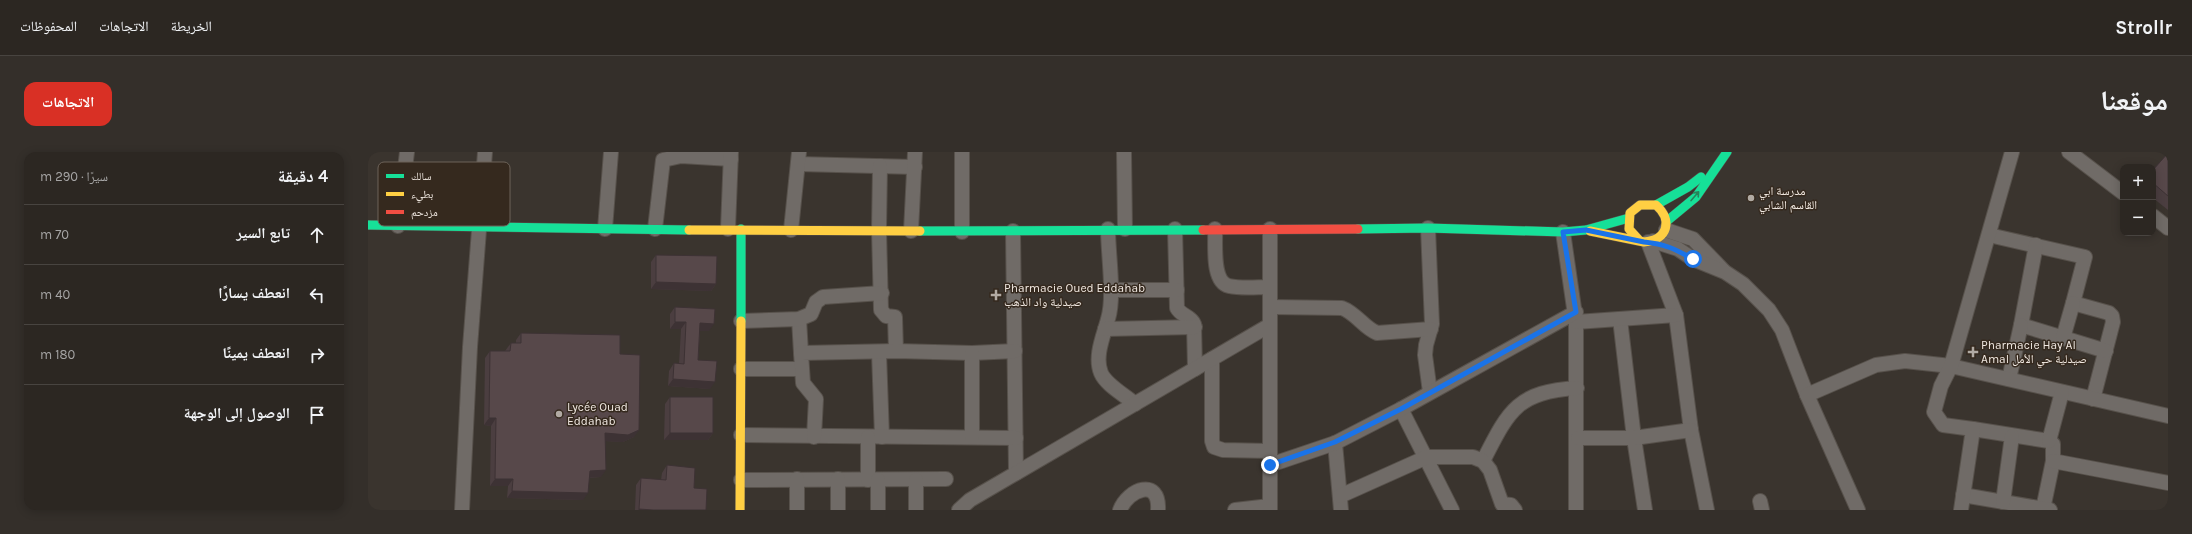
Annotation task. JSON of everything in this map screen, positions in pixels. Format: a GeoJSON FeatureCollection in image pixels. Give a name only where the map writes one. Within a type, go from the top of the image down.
{"type":"FeatureCollection","features":[{"type":"Feature","properties":{"kind":"main road"},"geometry":{"type":"LineString","coordinates":[[1586,230],[1647,241],[1661,237],[1666,225],[1696,196],[1716,165],[1727,152]]}},
{"type":"Feature","properties":{"kind":"main road"},"geometry":{"type":"LineString","coordinates":[[1647,241],[1630,231],[1629,218],[1633,210],[1640,205],[1656,205],[1688,187],[1716,165]]}},
{"type":"Feature","properties":{"kind":"main road"},"geometry":{"type":"LineString","coordinates":[[1656,205],[1664,212],[1666,225]]}},
{"type":"Feature","properties":{"kind":"main road"},"geometry":{"type":"LineString","coordinates":[[398,226],[962,232],[1175,228],[1428,228],[1563,232],[1586,230],[1629,218]]}},
{"type":"Feature","properties":{"kind":"main road"},"geometry":{"type":"LineString","coordinates":[[368,225],[378,225]]}},
{"type":"Feature","properties":{"kind":"main road"},"geometry":{"type":"LineString","coordinates":[[734,229],[741,321],[740,510]]}},
{"type":"Feature","properties":{"kind":"street"},"geometry":{"type":"LineString","coordinates":[[406,162],[407,152]]}},
{"type":"Feature","properties":{"kind":"street"},"geometry":{"type":"LineString","coordinates":[[484,162],[485,152]]}},
{"type":"Feature","properties":{"kind":"street"},"geometry":{"type":"LineString","coordinates":[[605,229],[611,152]]}},
{"type":"Feature","properties":{"kind":"street"},"geometry":{"type":"LineString","coordinates":[[910,231],[915,152]]}},
{"type":"Feature","properties":{"kind":"street"},"geometry":{"type":"LineString","coordinates":[[962,152],[962,232]]}},
{"type":"Feature","properties":{"kind":"street"},"geometry":{"type":"LineString","coordinates":[[1124,152],[1125,229]]}},
{"type":"Feature","properties":{"kind":"street"},"geometry":{"type":"LineString","coordinates":[[1963,495],[2039,509],[2053,461],[2054,447],[2049,441],[1943,425],[1934,412],[1941,386],[1951,366],[2012,152]]}},
{"type":"Feature","properties":{"kind":"street"},"geometry":{"type":"LineString","coordinates":[[2068,152],[2120,191]]}},
{"type":"Feature","properties":{"kind":"street"},"geometry":{"type":"LineString","coordinates":[[655,229],[663,161],[666,158],[681,154],[731,155],[734,229]]}},
{"type":"Feature","properties":{"kind":"street"},"geometry":{"type":"LineString","coordinates":[[791,230],[798,158],[880,166],[915,167]]}},
{"type":"Feature","properties":{"kind":"street"},"geometry":{"type":"LineString","coordinates":[[880,166],[879,230],[882,312],[886,316],[895,317],[896,351]]}},
{"type":"Feature","properties":{"kind":"street"},"geometry":{"type":"LineString","coordinates":[[2156,218],[2168,228]]}},
{"type":"Feature","properties":{"kind":"street"},"geometry":{"type":"LineString","coordinates":[[1666,225],[1692,239],[1725,272],[1743,284],[1768,310],[1782,330],[1807,395],[1858,510]]}},
{"type":"Feature","properties":{"kind":"street"},"geometry":{"type":"LineString","coordinates":[[462,510],[480,226]]}},
{"type":"Feature","properties":{"kind":"street"},"geometry":{"type":"LineString","coordinates":[[1175,228],[1176,290],[1178,310],[1182,315],[1192,320],[1195,327],[1195,369]]}},
{"type":"Feature","properties":{"kind":"street"},"geometry":{"type":"LineString","coordinates":[[1215,228],[1217,273],[1220,280],[1229,286],[1270,287]]}},
{"type":"Feature","properties":{"kind":"street"},"geometry":{"type":"LineString","coordinates":[[1428,228],[1432,329],[1425,350],[1430,392]]}},
{"type":"Feature","properties":{"kind":"street"},"geometry":{"type":"LineString","coordinates":[[1108,229],[1110,312],[1099,361],[1100,372],[1135,404]]}},
{"type":"Feature","properties":{"kind":"street"},"geometry":{"type":"LineString","coordinates":[[1235,510],[1270,508],[1270,229]]}},
{"type":"Feature","properties":{"kind":"street"},"geometry":{"type":"LineString","coordinates":[[1013,231],[1016,473]]}},
{"type":"Feature","properties":{"kind":"street"},"geometry":{"type":"LineString","coordinates":[[1563,232],[1576,317],[1578,438],[1576,510]]}},
{"type":"Feature","properties":{"kind":"street"},"geometry":{"type":"LineString","coordinates":[[1989,235],[2084,257],[2063,338]]}},
{"type":"Feature","properties":{"kind":"street"},"geometry":{"type":"LineString","coordinates":[[1647,241],[1678,249],[1693,259],[1725,272]]}},
{"type":"Feature","properties":{"kind":"street"},"geometry":{"type":"LineString","coordinates":[[1647,241],[1676,315],[1691,430],[1707,510]]}},
{"type":"Feature","properties":{"kind":"street"},"geometry":{"type":"LineString","coordinates":[[2009,379],[2036,245]]}},
{"type":"Feature","properties":{"kind":"street"},"geometry":{"type":"LineString","coordinates":[[1110,290],[1176,290]]}},
{"type":"Feature","properties":{"kind":"street"},"geometry":{"type":"LineString","coordinates":[[741,321],[799,319],[811,314],[816,302],[823,297],[882,293]]}},
{"type":"Feature","properties":{"kind":"street"},"geometry":{"type":"LineString","coordinates":[[2073,303],[2112,316],[2114,322],[2093,399]]}},
{"type":"Feature","properties":{"kind":"street"},"geometry":{"type":"LineString","coordinates":[[1270,307],[1342,308],[1350,312],[1372,331],[1377,333],[1432,329]]}},
{"type":"Feature","properties":{"kind":"street"},"geometry":{"type":"LineString","coordinates":[[1212,359],[1212,441],[1214,447],[1270,458],[1335,442],[1576,317],[1620,319],[1676,315]]}},
{"type":"Feature","properties":{"kind":"street"},"geometry":{"type":"LineString","coordinates":[[799,319],[803,383],[816,398],[814,437]]}},
{"type":"Feature","properties":{"kind":"street"},"geometry":{"type":"LineString","coordinates":[[1620,319],[1634,438],[1645,510]]}},
{"type":"Feature","properties":{"kind":"street"},"geometry":{"type":"LineString","coordinates":[[958,510],[970,500],[1270,325]]}},
{"type":"Feature","properties":{"kind":"street"},"geometry":{"type":"LineString","coordinates":[[2021,325],[2106,351]]}},
{"type":"Feature","properties":{"kind":"street"},"geometry":{"type":"LineString","coordinates":[[1105,329],[1195,327]]}},
{"type":"Feature","properties":{"kind":"street"},"geometry":{"type":"LineString","coordinates":[[801,352],[879,353],[896,351],[972,353],[1015,351]]}},
{"type":"Feature","properties":{"kind":"street"},"geometry":{"type":"LineString","coordinates":[[878,510],[873,480],[879,353]]}},
{"type":"Feature","properties":{"kind":"street"},"geometry":{"type":"LineString","coordinates":[[972,353],[972,436]]}},
{"type":"Feature","properties":{"kind":"street"},"geometry":{"type":"LineString","coordinates":[[1807,395],[1876,365],[1890,362],[1951,366],[2168,416]]}},
{"type":"Feature","properties":{"kind":"street"},"geometry":{"type":"LineString","coordinates":[[741,369],[801,369]]}},
{"type":"Feature","properties":{"kind":"street"},"geometry":{"type":"LineString","coordinates":[[1484,461],[1503,424],[1522,403],[1539,393],[1577,388]]}},
{"type":"Feature","properties":{"kind":"street"},"geometry":{"type":"LineString","coordinates":[[2049,441],[2062,392]]}},
{"type":"Feature","properties":{"kind":"street"},"geometry":{"type":"LineString","coordinates":[[1401,409],[1427,457],[1452,510]]}},
{"type":"Feature","properties":{"kind":"street"},"geometry":{"type":"LineString","coordinates":[[1961,510],[1973,429]]}},
{"type":"Feature","properties":{"kind":"street"},"geometry":{"type":"LineString","coordinates":[[1578,438],[1634,438],[1691,430]]}},
{"type":"Feature","properties":{"kind":"street"},"geometry":{"type":"LineString","coordinates":[[741,436],[972,436],[1016,438]]}},
{"type":"Feature","properties":{"kind":"street"},"geometry":{"type":"LineString","coordinates":[[2003,502],[2012,436]]}},
{"type":"Feature","properties":{"kind":"street"},"geometry":{"type":"LineString","coordinates":[[1335,442],[1341,510]]}},
{"type":"Feature","properties":{"kind":"street"},"geometry":{"type":"LineString","coordinates":[[1340,496],[1427,457],[1473,456],[1484,461],[1494,480],[1500,501],[1503,505],[1512,506],[1515,510]]}},
{"type":"Feature","properties":{"kind":"street"},"geometry":{"type":"LineString","coordinates":[[2053,461],[2168,483]]}},
{"type":"Feature","properties":{"kind":"street"},"geometry":{"type":"LineString","coordinates":[[797,479],[797,510]]}},
{"type":"Feature","properties":{"kind":"street"},"geometry":{"type":"LineString","coordinates":[[838,479],[838,510]]}},
{"type":"Feature","properties":{"kind":"street"},"geometry":{"type":"LineString","coordinates":[[740,480],[946,479]]}},
{"type":"Feature","properties":{"kind":"street"},"geometry":{"type":"LineString","coordinates":[[916,480],[916,510]]}},
{"type":"Feature","properties":{"kind":"street"},"geometry":{"type":"LineString","coordinates":[[1120,510],[1130,495],[1138,491],[1150,490],[1155,493],[1159,499],[1158,510]]}},
{"type":"Feature","properties":{"kind":"building"},"geometry":{"type":"Polygon","coordinates":[[[2168,153],[2168,196],[2156,186],[2156,167],[2168,153]]]}},
{"type":"Feature","properties":{"kind":"building"},"geometry":{"type":"Polygon","coordinates":[[[656,255],[717,256],[716,284],[656,282],[656,255]]]}},
{"type":"Feature","properties":{"kind":"building"},"geometry":{"type":"Polygon","coordinates":[[[675,307],[715,309],[714,324],[700,323],[698,360],[717,361],[715,382],[673,379],[674,363],[684,364],[686,322],[675,322],[675,307]]]}},
{"type":"Feature","properties":{"kind":"building","name":"Lycée Ouad Eddahab"},"geometry":{"type":"Polygon","coordinates":[[[521,333],[620,335],[620,354],[640,355],[639,430],[628,435],[605,433],[606,470],[590,471],[588,493],[512,491],[513,479],[495,479],[496,418],[489,418],[490,351],[510,351],[511,343],[521,343],[521,333]]]}},
{"type":"Feature","properties":{"kind":"building"},"geometry":{"type":"Polygon","coordinates":[[[670,397],[713,397],[713,433],[670,433],[670,397]]]}},
{"type":"Feature","properties":{"kind":"building"},"geometry":{"type":"Polygon","coordinates":[[[667,465],[695,468],[694,488],[707,489],[706,510],[639,509],[641,478],[666,480],[667,465]]]}},
{"type":"Feature","properties":{"kind":"traffic: fast"},"geometry":{"type":"LineString","coordinates":[[1667,221],[1696,197],[1727,152]]}},
{"type":"Feature","properties":{"kind":"traffic: fast"},"geometry":{"type":"LineString","coordinates":[[1656,205],[1688,187],[1701,177]]}},
{"type":"Feature","properties":{"kind":"traffic: fast"},"geometry":{"type":"LineString","coordinates":[[1358,229],[1428,228],[1563,232],[1586,230],[1629,218]]}},
{"type":"Feature","properties":{"kind":"traffic: fast"},"geometry":{"type":"LineString","coordinates":[[368,225],[378,225]]}},
{"type":"Feature","properties":{"kind":"traffic: fast"},"geometry":{"type":"LineString","coordinates":[[432,226],[689,230]]}},
{"type":"Feature","properties":{"kind":"traffic: fast"},"geometry":{"type":"LineString","coordinates":[[741,229],[741,321]]}},
{"type":"Feature","properties":{"kind":"traffic: fast"},"geometry":{"type":"LineString","coordinates":[[920,231],[1203,230]]}},
{"type":"Feature","properties":{"kind":"traffic: slow"},"geometry":{"type":"LineString","coordinates":[[1590,231],[1644,242],[1652,240],[1663,233],[1666,223],[1665,217],[1656,205],[1640,205],[1630,213],[1629,229],[1639,240]]}},
{"type":"Feature","properties":{"kind":"traffic: slow"},"geometry":{"type":"LineString","coordinates":[[689,230],[920,231]]}},
{"type":"Feature","properties":{"kind":"traffic: slow"},"geometry":{"type":"LineString","coordinates":[[740,510],[741,321]]}},
{"type":"Feature","properties":{"kind":"traffic: jam"},"geometry":{"type":"LineString","coordinates":[[1203,230],[1358,229]]}},
{"type":"Feature","properties":{"kind":"place","name":"مدرسة ابي القاسم الشابي"},"geometry":{"type":"Point","coordinates":[1751,198]}},
{"type":"Feature","properties":{"kind":"place","name":"Pharmacie Oued Eddahab صيدلية واد الذهب"},"geometry":{"type":"Point","coordinates":[996,295]}},
{"type":"Feature","properties":{"kind":"place","name":"Pharmacie Hay Al Amal صيدلية حي الأمل"},"geometry":{"type":"Point","coordinates":[1973,352]}},
{"type":"Feature","properties":{"kind":"place","name":"Lycée Ouad Eddahab"},"geometry":{"type":"Point","coordinates":[559,414]}},
{"type":"Feature","properties":{"kind":"route"},"geometry":{"type":"LineString","coordinates":[[1270,465],[1335,442],[1401,409],[1430,392],[1524,343],[1576,312],[1563,232],[1586,230],[1644,242],[1653,241],[1678,249],[1693,259]]}}]}
